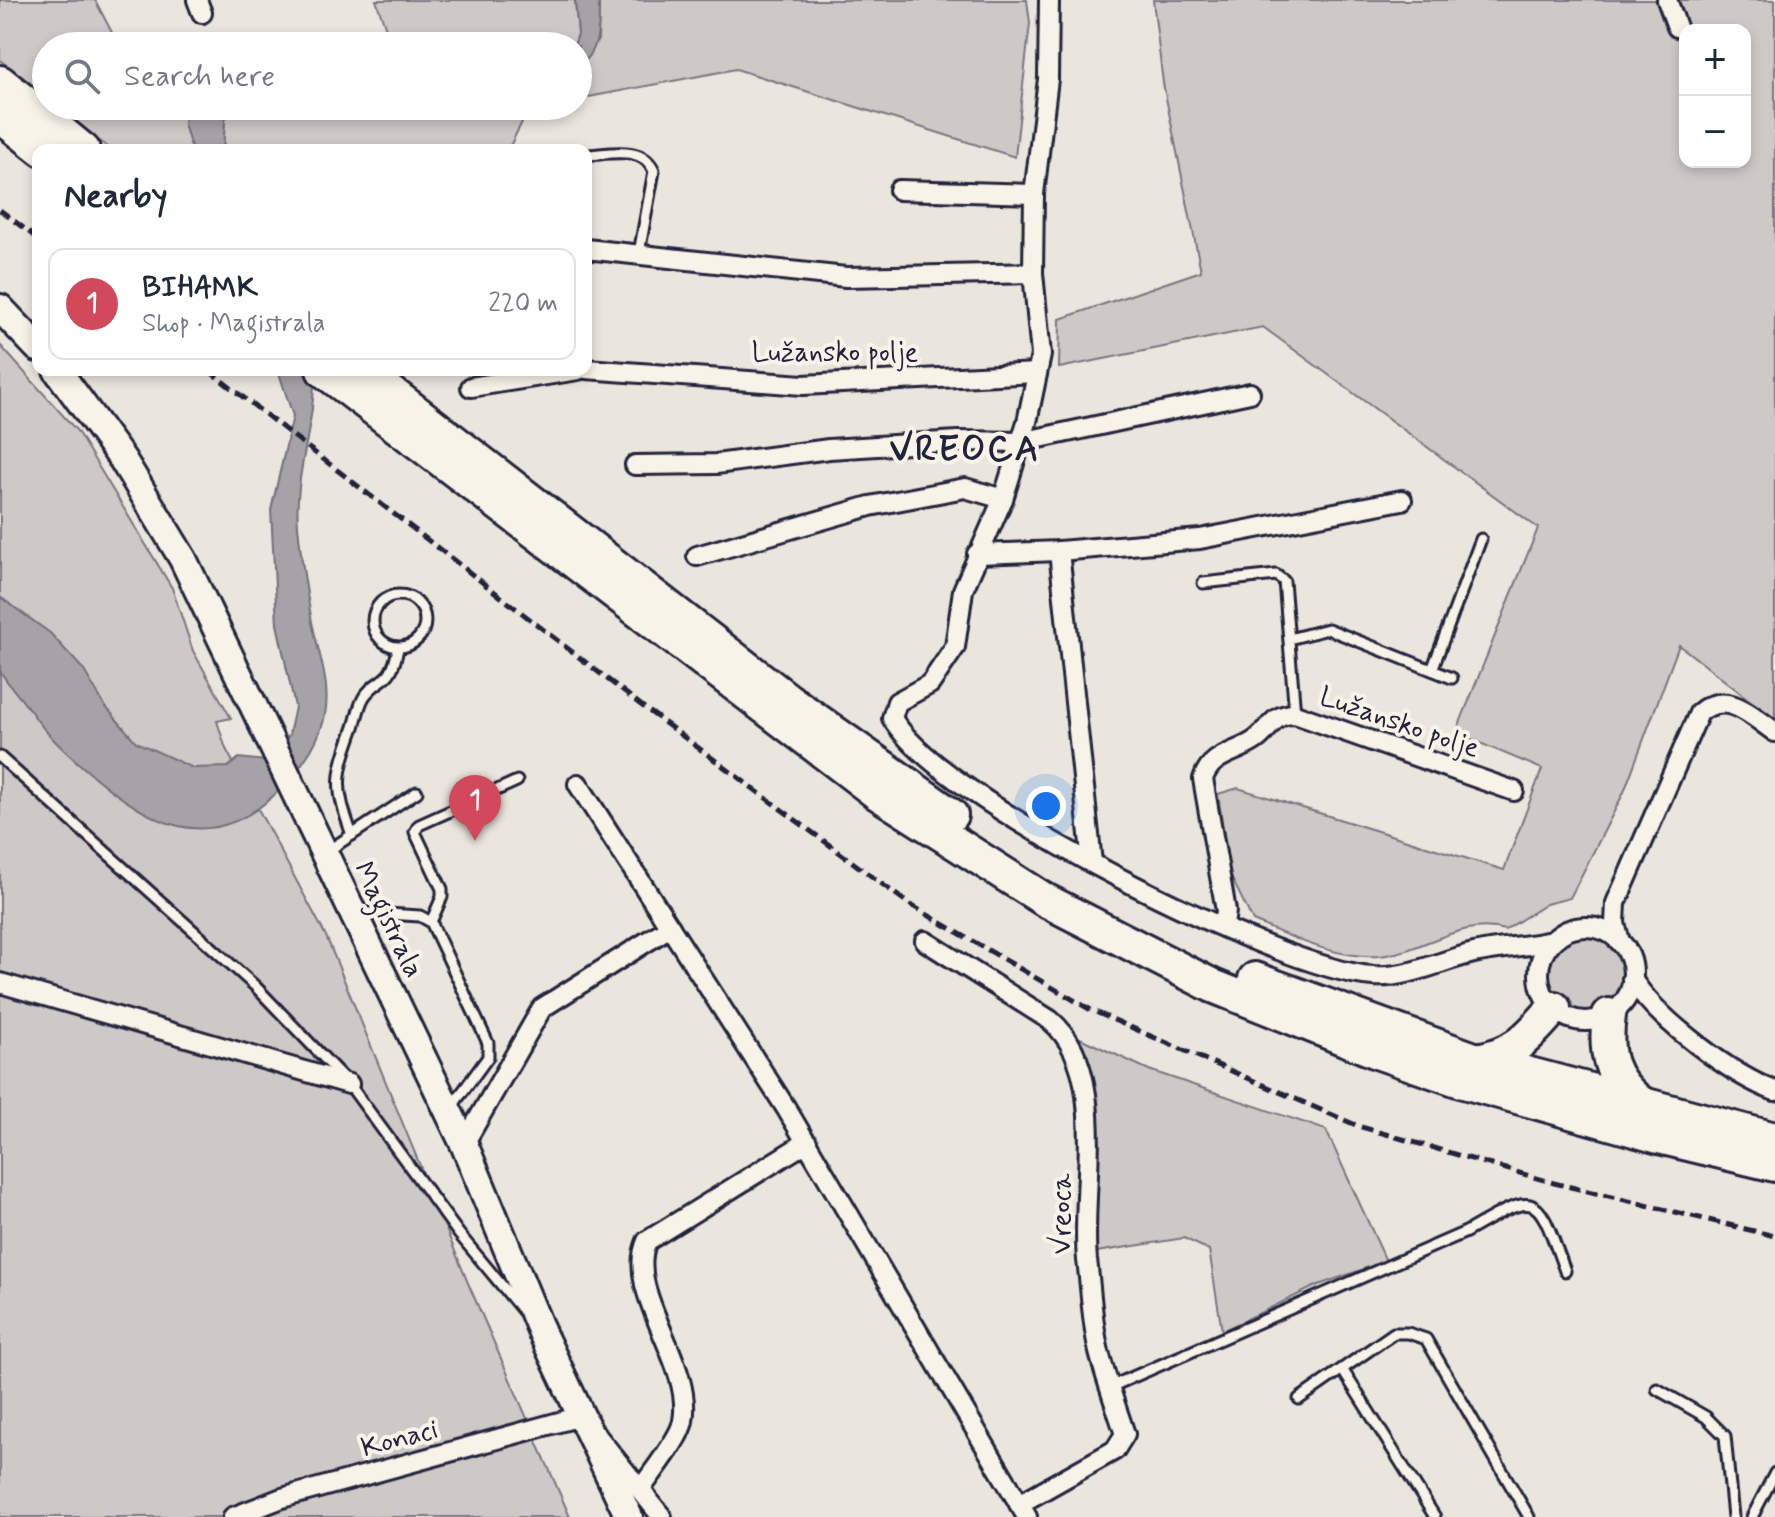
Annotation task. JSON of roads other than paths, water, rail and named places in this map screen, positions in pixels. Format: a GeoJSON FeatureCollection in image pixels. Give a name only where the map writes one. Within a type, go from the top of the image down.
{"type":"FeatureCollection","features":[{"type":"Feature","properties":{"kind":"highway"},"geometry":{"type":"LineString","coordinates":[[0,82],[32,108]]}},
{"type":"Feature","properties":{"kind":"highway"},"geometry":{"type":"LineString","coordinates":[[0,116],[35,144]]}},
{"type":"Feature","properties":{"kind":"highway"},"geometry":{"type":"LineString","coordinates":[[46,120],[76,144]]}},
{"type":"Feature","properties":{"kind":"highway"},"geometry":{"type":"LineString","coordinates":[[331,376],[877,793],[1045,900],[1213,986],[1377,1052],[1464,1082],[1659,1137],[1775,1165]]}},
{"type":"Feature","properties":{"kind":"highway"},"geometry":{"type":"LineString","coordinates":[[370,376],[787,699],[938,807],[1059,882],[1222,966],[1477,1060],[1775,1139]]}},
{"type":"Feature","properties":{"kind":"highway"},"geometry":{"type":"LineString","coordinates":[[1477,1060],[1504,1055],[1519,1046],[1554,1008]]}},
{"type":"Feature","properties":{"kind":"highway"},"geometry":{"type":"LineString","coordinates":[[1616,1009],[1606,1046],[1614,1077],[1643,1105]]}},
{"type":"Feature","properties":{"kind":"main road"},"geometry":{"type":"LineString","coordinates":[[0,308],[32,342]]}},
{"type":"Feature","properties":{"kind":"main road","name":"Magistrala"},"geometry":{"type":"LineString","coordinates":[[61,376],[123,460],[183,559],[464,1144],[543,1335],[629,1517]]}},
{"type":"Feature","properties":{"kind":"street"},"geometry":{"type":"LineString","coordinates":[[1049,0],[1048,79],[1034,194],[1033,273],[1041,355],[1021,442],[1003,499],[963,590],[955,647],[930,684],[897,702],[892,718],[916,750],[950,777],[1092,863],[1169,903],[1328,968],[1378,977],[1474,953],[1552,941]]}},
{"type":"Feature","properties":{"kind":"street"},"geometry":{"type":"LineString","coordinates":[[1667,0],[1677,27]]}},
{"type":"Feature","properties":{"kind":"street"},"geometry":{"type":"LineString","coordinates":[[899,190],[1034,194]]}},
{"type":"Feature","properties":{"kind":"street"},"geometry":{"type":"LineString","coordinates":[[592,249],[846,277],[1033,273]]}},
{"type":"Feature","properties":{"kind":"street","name":"Lužansko polje"},"geometry":{"type":"LineString","coordinates":[[592,369],[803,385],[1037,373]]}},
{"type":"Feature","properties":{"kind":"street"},"geometry":{"type":"LineString","coordinates":[[471,387],[540,376]]}},
{"type":"Feature","properties":{"kind":"street"},"geometry":{"type":"LineString","coordinates":[[635,465],[716,464],[829,449],[944,441],[1021,442],[1250,393]]}},
{"type":"Feature","properties":{"kind":"street"},"geometry":{"type":"LineString","coordinates":[[697,556],[870,506],[965,488],[1003,499]]}},
{"type":"Feature","properties":{"kind":"street"},"geometry":{"type":"LineString","coordinates":[[977,554],[1059,551],[1200,539],[1402,500]]}},
{"type":"Feature","properties":{"kind":"street"},"geometry":{"type":"LineString","coordinates":[[1059,551],[1092,863]]}},
{"type":"Feature","properties":{"kind":"street"},"geometry":{"type":"LineString","coordinates":[[1585,927],[1602,918],[1616,903],[1699,713],[1708,705],[1733,704],[1775,732]]}},
{"type":"Feature","properties":{"kind":"street","name":"Lužansko polje"},"geometry":{"type":"LineString","coordinates":[[1224,926],[1226,911],[1203,779],[1212,762],[1255,741],[1275,718],[1295,714],[1514,791]]}},
{"type":"Feature","properties":{"kind":"street"},"geometry":{"type":"LineString","coordinates":[[578,784],[807,1142],[1023,1511]]}},
{"type":"Feature","properties":{"kind":"street"},"geometry":{"type":"LineString","coordinates":[[1616,903],[1615,923],[1620,942],[1630,959],[1632,979],[1651,1004],[1730,1069],[1775,1091]]}},
{"type":"Feature","properties":{"kind":"street"},"geometry":{"type":"LineString","coordinates":[[464,1144],[542,1008],[670,927]]}},
{"type":"Feature","properties":{"kind":"street"},"geometry":{"type":"LineString","coordinates":[[1620,942],[1604,930],[1585,927],[1567,930],[1552,941],[1541,958],[1541,990],[1554,1008],[1575,1019],[1598,1019],[1616,1009],[1651,1004]]}},
{"type":"Feature","properties":{"kind":"street","name":"Vreoca"},"geometry":{"type":"LineString","coordinates":[[925,941],[1050,1020],[1067,1035],[1079,1057],[1088,1130],[1087,1256],[1098,1350],[1125,1434],[1115,1450],[1023,1511]]}},
{"type":"Feature","properties":{"kind":"street"},"geometry":{"type":"LineString","coordinates":[[1503,950],[1539,979]]}},
{"type":"Feature","properties":{"kind":"street"},"geometry":{"type":"LineString","coordinates":[[1616,1009],[1632,979]]}},
{"type":"Feature","properties":{"kind":"street"},"geometry":{"type":"LineString","coordinates":[[0,983],[349,1084]]}},
{"type":"Feature","properties":{"kind":"street"},"geometry":{"type":"LineString","coordinates":[[641,1489],[683,1425],[685,1405],[664,1331],[641,1274],[642,1252],[647,1241],[807,1142]]}},
{"type":"Feature","properties":{"kind":"street"},"geometry":{"type":"LineString","coordinates":[[581,1416],[662,1517]]}},
{"type":"Feature","properties":{"kind":"street","name":"Konaci"},"geometry":{"type":"LineString","coordinates":[[233,1517],[282,1498],[581,1416]]}},
{"type":"Feature","properties":{"kind":"lane"},"geometry":{"type":"LineString","coordinates":[[592,155],[640,154],[650,161],[654,171],[639,253]]}},
{"type":"Feature","properties":{"kind":"lane"},"geometry":{"type":"LineString","coordinates":[[1432,670],[1481,539]]}},
{"type":"Feature","properties":{"kind":"lane"},"geometry":{"type":"LineString","coordinates":[[1203,583],[1276,575],[1284,581],[1295,714]]}},
{"type":"Feature","properties":{"kind":"lane"},"geometry":{"type":"LineString","coordinates":[[394,593],[411,598],[425,618],[423,634],[416,642],[398,648],[381,639],[373,617],[379,603],[394,593]]}},
{"type":"Feature","properties":{"kind":"lane"},"geometry":{"type":"LineString","coordinates":[[1289,639],[1328,629],[1452,678]]}},
{"type":"Feature","properties":{"kind":"lane"},"geometry":{"type":"LineString","coordinates":[[352,835],[337,784],[341,763],[364,697],[382,683],[394,668],[398,648]]}},
{"type":"Feature","properties":{"kind":"lane"},"geometry":{"type":"LineString","coordinates":[[0,757],[255,986],[349,1084],[459,1234],[543,1335]]}},
{"type":"Feature","properties":{"kind":"lane"},"geometry":{"type":"LineString","coordinates":[[431,922],[442,897],[442,889],[415,832],[419,825],[517,781]]}},
{"type":"Feature","properties":{"kind":"lane"},"geometry":{"type":"LineString","coordinates":[[321,848],[352,835],[417,792]]}},
{"type":"Feature","properties":{"kind":"lane"},"geometry":{"type":"LineString","coordinates":[[352,912],[420,916],[431,922],[488,1043],[488,1057],[448,1112]]}},
{"type":"Feature","properties":{"kind":"lane"},"geometry":{"type":"LineString","coordinates":[[1110,1387],[1466,1232],[1523,1202],[1537,1208],[1545,1218],[1565,1271]]}},
{"type":"Feature","properties":{"kind":"lane"},"geometry":{"type":"LineString","coordinates":[[1299,1399],[1394,1333],[1408,1333],[1426,1339],[1529,1517]]}},
{"type":"Feature","properties":{"kind":"lane"},"geometry":{"type":"LineString","coordinates":[[1342,1369],[1435,1517]]}},
{"type":"Feature","properties":{"kind":"lane"},"geometry":{"type":"LineString","coordinates":[[1657,1389],[1706,1417],[1725,1436],[1733,1517]]}},
{"type":"Feature","properties":{"kind":"lane"},"geometry":{"type":"LineString","coordinates":[[1752,1517],[1775,1473]]}},
{"type":"Feature","properties":{"kind":"railway"},"geometry":{"type":"LineString","coordinates":[[0,210],[32,234]]}},
{"type":"Feature","properties":{"kind":"railway"},"geometry":{"type":"LineString","coordinates":[[216,376],[646,709],[909,904],[1091,1010],[1358,1126],[1554,1183],[1775,1236]]}},
{"type":"Feature","properties":{"kind":"place","name":"BIHAMK"},"geometry":{"type":"Point","coordinates":[475,841]}},
{"type":"Feature","properties":{"kind":"district","name":"VREOCA"},"geometry":{"type":"Point","coordinates":[965,447]}}]}
